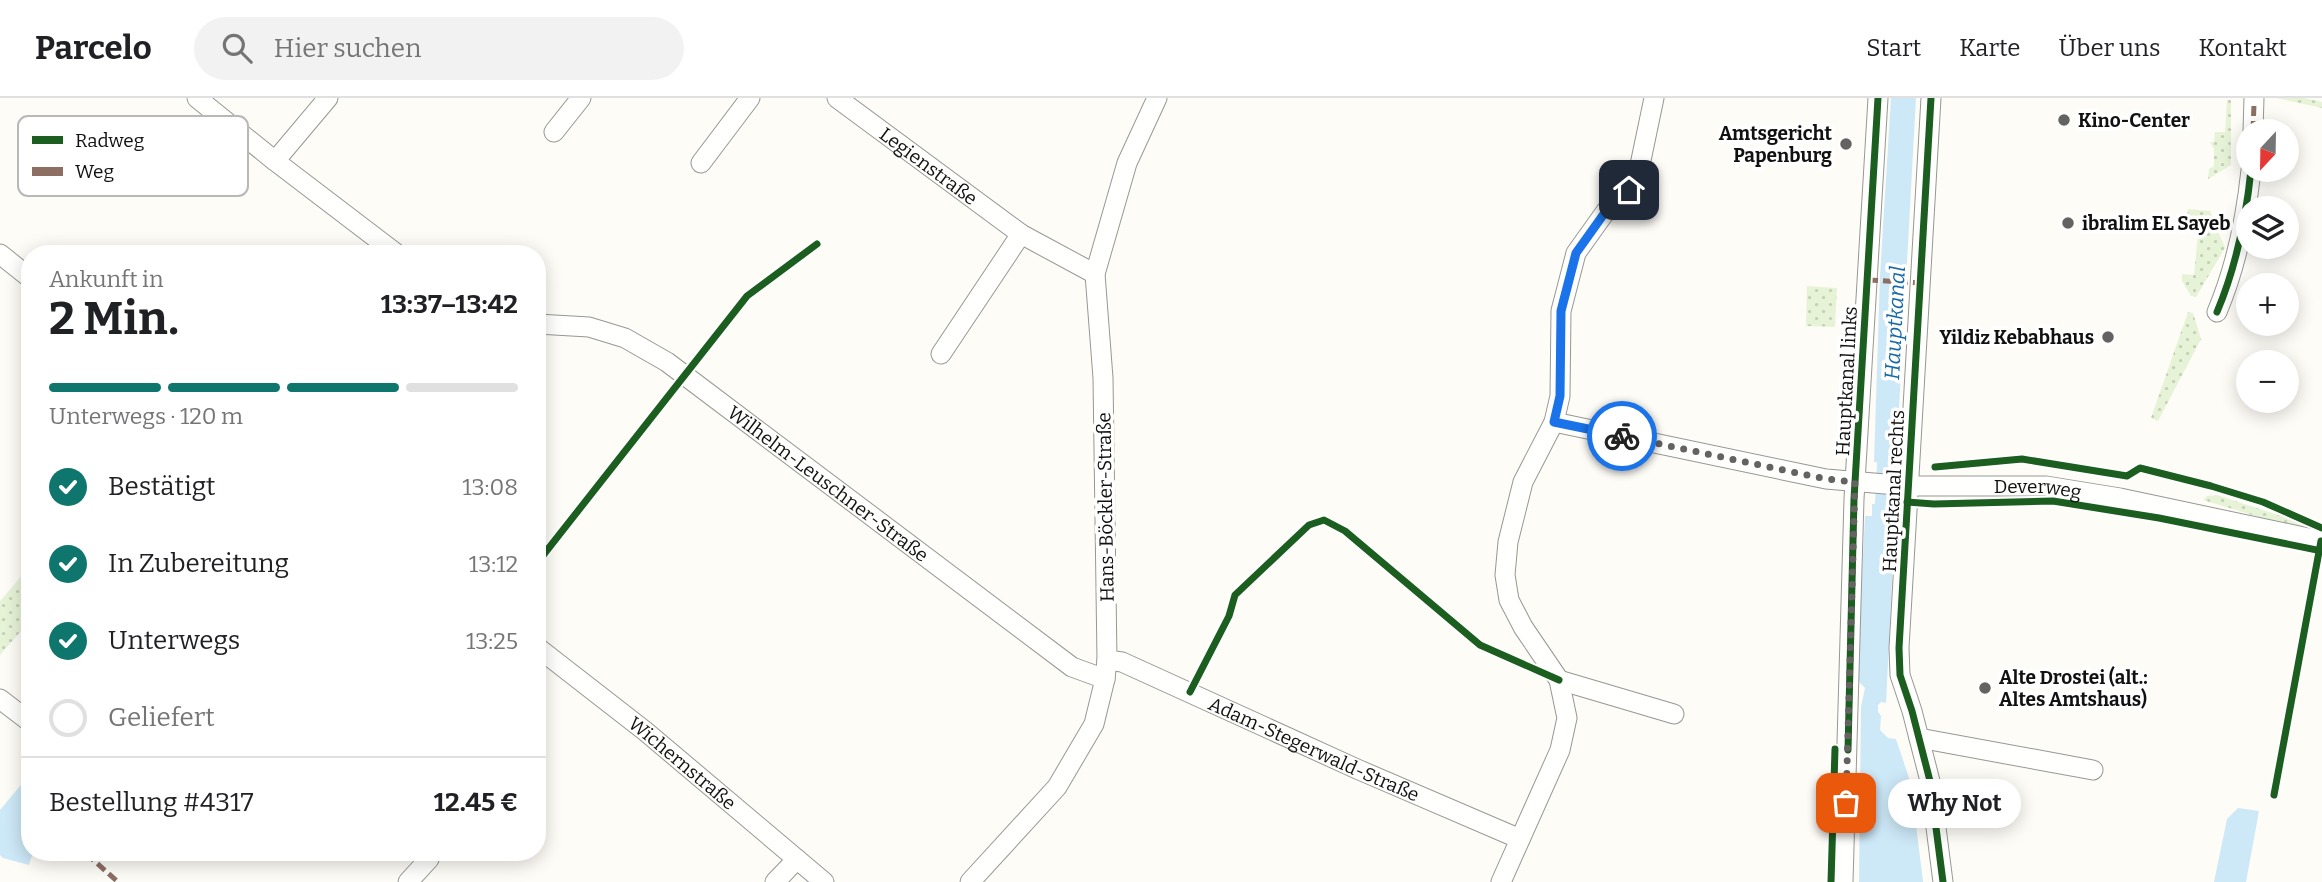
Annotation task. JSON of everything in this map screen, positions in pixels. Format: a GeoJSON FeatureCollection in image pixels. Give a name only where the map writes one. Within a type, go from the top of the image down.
{"type":"FeatureCollection","features":[{"type":"Feature","properties":{"kind":"street"},"geometry":{"type":"LineString","coordinates":[[197,98],[219,116]]}},
{"type":"Feature","properties":{"kind":"street"},"geometry":{"type":"LineString","coordinates":[[275,161],[328,98]]}},
{"type":"Feature","properties":{"kind":"street"},"geometry":{"type":"LineString","coordinates":[[554,132],[581,98]]}},
{"type":"Feature","properties":{"kind":"street"},"geometry":{"type":"LineString","coordinates":[[701,163],[750,98]]}},
{"type":"Feature","properties":{"kind":"street","name":"Legienstraße"},"geometry":{"type":"LineString","coordinates":[[837,98],[1021,234],[1095,274]]}},
{"type":"Feature","properties":{"kind":"street","name":"Hans-Böckler-Straße"},"geometry":{"type":"LineString","coordinates":[[970,882],[1058,787],[1094,724],[1106,670],[1102,379],[1095,274],[1127,163],[1157,98]]}},
{"type":"Feature","properties":{"kind":"street"},"geometry":{"type":"LineString","coordinates":[[1501,882],[1560,750],[1567,718],[1559,680],[1523,627],[1509,600],[1505,575],[1508,542],[1522,482],[1554,422],[1560,396],[1561,311],[1576,253],[1606,211],[1629,190],[1640,165],[1654,98]]}},
{"type":"Feature","properties":{"kind":"street","name":"Hauptkanal links"},"geometry":{"type":"LineString","coordinates":[[1843,882],[1864,483],[1878,98]]}},
{"type":"Feature","properties":{"kind":"street","name":"Hauptkanal rechts"},"geometry":{"type":"LineString","coordinates":[[1931,98],[1902,485],[1900,675],[1930,781],[1943,882]]}},
{"type":"Feature","properties":{"kind":"street"},"geometry":{"type":"LineString","coordinates":[[2253,119],[2254,101]]}},
{"type":"Feature","properties":{"kind":"street"},"geometry":{"type":"LineString","coordinates":[[248,139],[385,245]]}},
{"type":"Feature","properties":{"kind":"street"},"geometry":{"type":"LineString","coordinates":[[2217,312],[2242,231],[2248,182]]}},
{"type":"Feature","properties":{"kind":"street"},"geometry":{"type":"LineString","coordinates":[[941,355],[1021,234]]}},
{"type":"Feature","properties":{"kind":"street"},"geometry":{"type":"LineString","coordinates":[[0,254],[21,271]]}},
{"type":"Feature","properties":{"kind":"street","name":"Wilhelm-Leuschner-Straße"},"geometry":{"type":"LineString","coordinates":[[546,325],[589,327],[625,338],[667,362],[1072,667],[1106,670]]}},
{"type":"Feature","properties":{"kind":"street","name":"Deverweg"},"geometry":{"type":"LineString","coordinates":[[1554,422],[1826,479],[1902,485],[2046,485],[2322,541]]}},
{"type":"Feature","properties":{"kind":"street","name":"Wichernstraße"},"geometry":{"type":"LineString","coordinates":[[546,655],[645,731],[824,882]]}},
{"type":"Feature","properties":{"kind":"street","name":"Adam-Stegerwald-Straße"},"geometry":{"type":"LineString","coordinates":[[1106,670],[1122,662],[1357,769],[1520,839]]}},
{"type":"Feature","properties":{"kind":"street"},"geometry":{"type":"LineString","coordinates":[[1559,680],[1674,714]]}},
{"type":"Feature","properties":{"kind":"street"},"geometry":{"type":"LineString","coordinates":[[0,699],[21,715]]}},
{"type":"Feature","properties":{"kind":"street"},"geometry":{"type":"LineString","coordinates":[[1919,738],[2093,770]]}},
{"type":"Feature","properties":{"kind":"street"},"geometry":{"type":"LineString","coordinates":[[775,882],[797,859]]}},
{"type":"Feature","properties":{"kind":"street"},"geometry":{"type":"LineString","coordinates":[[408,882],[427,861]]}},
{"type":"Feature","properties":{"kind":"green space"},"geometry":{"type":"Polygon","coordinates":[[[2277,98],[2304,98],[2322,102],[2322,108],[2277,98]]]}},
{"type":"Feature","properties":{"kind":"green space"},"geometry":{"type":"Polygon","coordinates":[[[2227,100],[2231,100],[2231,165],[2208,179],[2209,169],[2214,166],[2214,149],[2210,142],[2214,142],[2215,132],[2225,132],[2227,100]]]}},
{"type":"Feature","properties":{"kind":"green space"},"geometry":{"type":"Polygon","coordinates":[[[2188,209],[2210,211],[2225,248],[2196,297],[2191,296],[2182,281],[2182,274],[2194,275],[2199,224],[2186,221],[2188,209]]]}},
{"type":"Feature","properties":{"kind":"green space"},"geometry":{"type":"Polygon","coordinates":[[[1807,286],[1837,288],[1835,327],[1806,326],[1807,286]]]}},
{"type":"Feature","properties":{"kind":"green space"},"geometry":{"type":"Polygon","coordinates":[[[2188,312],[2193,313],[2201,339],[2158,421],[2151,418],[2188,312]]]}},
{"type":"Feature","properties":{"kind":"green space"},"geometry":{"type":"Polygon","coordinates":[[[2217,495],[2287,518],[2319,533],[2203,500],[2207,496],[2217,495]]]}},
{"type":"Feature","properties":{"kind":"green space"},"geometry":{"type":"Polygon","coordinates":[[[21,576],[21,631],[0,655],[0,601],[21,576]]]}},
{"type":"Feature","properties":{"kind":"water"},"geometry":{"type":"Polygon","coordinates":[[[1891,98],[1916,98],[1896,463],[1874,462],[1880,276],[1891,98]]]}},
{"type":"Feature","properties":{"kind":"water"},"geometry":{"type":"Polygon","coordinates":[[[1872,504],[1893,505],[1892,516],[1895,517],[1886,703],[1881,702],[1878,705],[1881,716],[1880,730],[1888,738],[1896,739],[1911,784],[1923,882],[1859,882],[1861,707],[1865,688],[1857,680],[1865,516],[1872,516],[1872,504]]]}},
{"type":"Feature","properties":{"kind":"water"},"geometry":{"type":"Polygon","coordinates":[[[21,785],[21,861],[30,861],[29,865],[0,855],[0,810],[21,785]]]}},
{"type":"Feature","properties":{"kind":"water"},"geometry":{"type":"Polygon","coordinates":[[[2238,808],[2259,811],[2246,882],[2214,882],[2227,819],[2238,808]]]}},
{"type":"Feature","properties":{"kind":"waterway","name":"Hauptkanal"},"geometry":{"type":"LineString","coordinates":[[1883,530],[1888,438]]}},
{"type":"Feature","properties":{"kind":"marked path"},"geometry":{"type":"LineString","coordinates":[[2253,119],[2254,104]]}},
{"type":"Feature","properties":{"kind":"marked path"},"geometry":{"type":"LineString","coordinates":[[1868,280],[1920,283]]}},
{"type":"Feature","properties":{"kind":"marked path"},"geometry":{"type":"LineString","coordinates":[[94,861],[118,882]]}},
{"type":"Feature","properties":{"kind":"cycle path"},"geometry":{"type":"LineString","coordinates":[[1848,750],[1854,499],[1878,98]]}},
{"type":"Feature","properties":{"kind":"cycle path"},"geometry":{"type":"LineString","coordinates":[[1931,98],[1899,648],[1900,675],[1930,781],[1943,882]]}},
{"type":"Feature","properties":{"kind":"cycle path"},"geometry":{"type":"LineString","coordinates":[[2217,312],[2230,278],[2239,242],[2249,182]]}},
{"type":"Feature","properties":{"kind":"cycle path"},"geometry":{"type":"LineString","coordinates":[[546,552],[747,296],[817,244]]}},
{"type":"Feature","properties":{"kind":"cycle path"},"geometry":{"type":"LineString","coordinates":[[1935,467],[2022,459],[2127,476],[2140,468],[2263,502],[2322,528]]}},
{"type":"Feature","properties":{"kind":"cycle path"},"geometry":{"type":"LineString","coordinates":[[1907,502],[1934,504],[2053,501],[2159,518],[2322,551]]}},
{"type":"Feature","properties":{"kind":"cycle path"},"geometry":{"type":"LineString","coordinates":[[1190,692],[1229,616],[1235,595],[1309,525],[1324,520],[1345,531],[1480,645],[1559,680]]}},
{"type":"Feature","properties":{"kind":"cycle path"},"geometry":{"type":"LineString","coordinates":[[2274,795],[2321,541]]}},
{"type":"Feature","properties":{"kind":"cycle path"},"geometry":{"type":"LineString","coordinates":[[1831,882],[1835,749]]}},
{"type":"Feature","properties":{"kind":"way so far"},"geometry":{"type":"LineString","coordinates":[[1622,436],[1826,479],[1855,482],[1846,803]]}},
{"type":"Feature","properties":{"kind":"place","name":"Kino-Center"},"geometry":{"type":"Point","coordinates":[2064,120]}},
{"type":"Feature","properties":{"kind":"place","name":"Amtsgericht Papenburg"},"geometry":{"type":"Point","coordinates":[1846,144]}},
{"type":"Feature","properties":{"kind":"place","name":"ibralim EL Sayeb"},"geometry":{"type":"Point","coordinates":[2068,223]}},
{"type":"Feature","properties":{"kind":"place","name":"Yildiz Kebabhaus"},"geometry":{"type":"Point","coordinates":[2108,337]}},
{"type":"Feature","properties":{"kind":"place","name":"Alte Drostei (alt.: Altes Amtshaus)"},"geometry":{"type":"Point","coordinates":[1985,688]}},
{"type":"Feature","properties":{"kind":"place","name":"Why Not"},"geometry":{"type":"Point","coordinates":[1846,803]}},
{"type":"Feature","properties":{"kind":"route"},"geometry":{"type":"LineString","coordinates":[[1622,436],[1554,422],[1560,396],[1561,311],[1576,253],[1606,211],[1629,190]]}}]}
